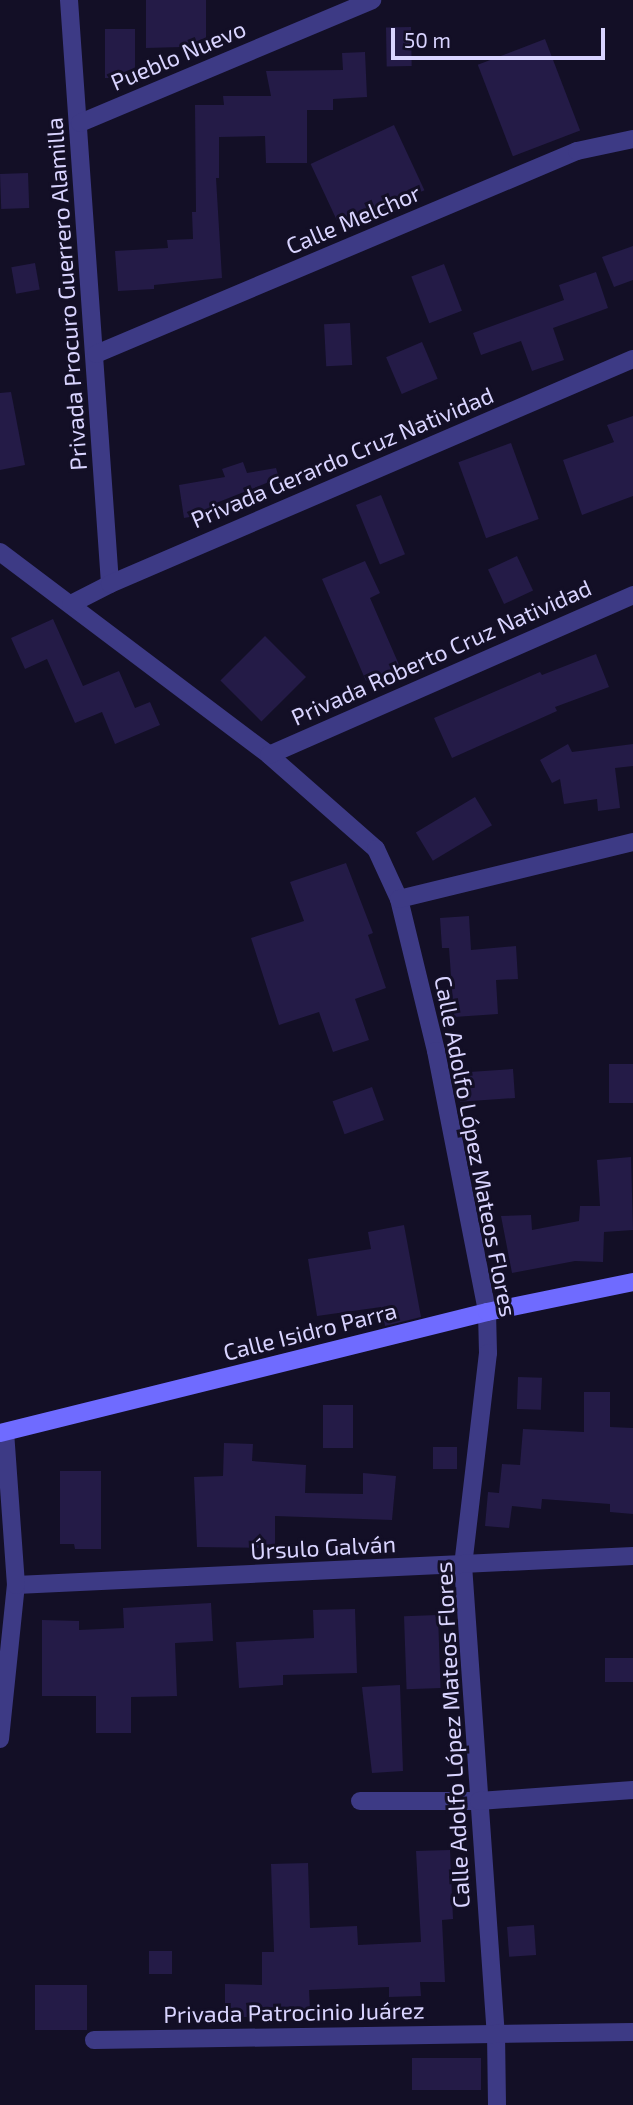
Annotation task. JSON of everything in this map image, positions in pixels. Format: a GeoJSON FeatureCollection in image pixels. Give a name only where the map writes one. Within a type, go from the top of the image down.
{"type":"FeatureCollection","features":[{"type":"Feature","properties":{"kind":"street","name":"Privada Procuro Guerrero Alamilla"},"geometry":{"type":"LineString","coordinates":[[69,0],[80,123],[110,584]]}},
{"type":"Feature","properties":{"kind":"street","name":"Pueblo Nuevo"},"geometry":{"type":"LineString","coordinates":[[80,123],[372,0]]}},
{"type":"Feature","properties":{"kind":"street","name":"Calle Melchor"},"geometry":{"type":"LineString","coordinates":[[96,354],[577,151],[633,139]]}},
{"type":"Feature","properties":{"kind":"street","name":"Privada Gerardo Cruz Natividad"},"geometry":{"type":"LineString","coordinates":[[71,604],[110,584],[633,359]]}},
{"type":"Feature","properties":{"kind":"street","name":"Calle Adolfo López Mateos Flores"},"geometry":{"type":"LineString","coordinates":[[0,552],[269,755],[376,849],[399,899],[436,1051],[487,1312],[488,1353],[463,1565],[496,2033],[497,2105]]}},
{"type":"Feature","properties":{"kind":"street","name":"Privada Roberto Cruz Natividad"},"geometry":{"type":"LineString","coordinates":[[269,755],[633,595]]}},
{"type":"Feature","properties":{"kind":"street"},"geometry":{"type":"LineString","coordinates":[[399,899],[633,842]]}},
{"type":"Feature","properties":{"kind":"street","name":"Calle Isidro Parra"},"geometry":{"type":"LineString","coordinates":[[2,1432],[487,1312],[633,1282]]}},
{"type":"Feature","properties":{"kind":"street"},"geometry":{"type":"LineString","coordinates":[[0,1739],[16,1585],[2,1432]]}},
{"type":"Feature","properties":{"kind":"street","name":"Úrsulo Galván"},"geometry":{"type":"LineString","coordinates":[[16,1585],[633,1556]]}},
{"type":"Feature","properties":{"kind":"street"},"geometry":{"type":"LineString","coordinates":[[360,1801],[479,1801],[633,1790]]}},
{"type":"Feature","properties":{"kind":"street","name":"Privada Patrocinio Juárez"},"geometry":{"type":"LineString","coordinates":[[94,2040],[633,2032]]}},
{"type":"Feature","properties":{"kind":"building"},"geometry":{"type":"Polygon","coordinates":[[[146,0],[206,0],[206,54],[182,54],[182,47],[146,48],[146,0]]]}},
{"type":"Feature","properties":{"kind":"building"},"geometry":{"type":"Polygon","coordinates":[[[386,27],[411,27],[412,66],[387,66],[386,27]]]}},
{"type":"Feature","properties":{"kind":"building"},"geometry":{"type":"Polygon","coordinates":[[[105,29],[135,29],[135,78],[105,78],[105,29]]]}},
{"type":"Feature","properties":{"kind":"building"},"geometry":{"type":"Polygon","coordinates":[[[545,39],[580,130],[513,156],[478,65],[545,39]]]}},
{"type":"Feature","properties":{"kind":"building"},"geometry":{"type":"Polygon","coordinates":[[[365,52],[367,97],[333,99],[333,110],[307,110],[307,163],[266,163],[265,136],[219,137],[219,178],[216,178],[222,278],[154,285],[154,289],[118,291],[115,251],[168,248],[167,240],[193,239],[192,212],[196,212],[195,105],[224,105],[223,96],[271,96],[266,71],[343,70],[342,53],[365,52]]]}},
{"type":"Feature","properties":{"kind":"building"},"geometry":{"type":"Polygon","coordinates":[[[394,125],[424,190],[341,229],[311,164],[394,125]]]}},
{"type":"Feature","properties":{"kind":"building"},"geometry":{"type":"Polygon","coordinates":[[[28,173],[29,208],[1,209],[0,174],[28,173]]]}},
{"type":"Feature","properties":{"kind":"building"},"geometry":{"type":"Polygon","coordinates":[[[633,246],[633,280],[614,287],[602,257],[633,246]]]}},
{"type":"Feature","properties":{"kind":"building"},"geometry":{"type":"Polygon","coordinates":[[[35,263],[40,290],[16,294],[11,267],[35,263]]]}},
{"type":"Feature","properties":{"kind":"building"},"geometry":{"type":"Polygon","coordinates":[[[444,264],[462,311],[429,323],[411,277],[444,264]]]}},
{"type":"Feature","properties":{"kind":"building"},"geometry":{"type":"Polygon","coordinates":[[[596,272],[608,308],[553,328],[564,360],[532,371],[521,341],[481,355],[473,333],[564,300],[559,285],[596,272]]]}},
{"type":"Feature","properties":{"kind":"building"},"geometry":{"type":"Polygon","coordinates":[[[350,323],[352,365],[326,366],[324,324],[350,323]]]}},
{"type":"Feature","properties":{"kind":"building"},"geometry":{"type":"Polygon","coordinates":[[[422,342],[438,379],[402,394],[386,357],[422,342]]]}},
{"type":"Feature","properties":{"kind":"building"},"geometry":{"type":"Polygon","coordinates":[[[11,392],[25,465],[0,470],[0,393],[11,392]]]}},
{"type":"Feature","properties":{"kind":"building"},"geometry":{"type":"Polygon","coordinates":[[[633,416],[633,496],[582,515],[563,460],[614,442],[607,425],[633,416]]]}},
{"type":"Feature","properties":{"kind":"building"},"geometry":{"type":"Polygon","coordinates":[[[511,443],[539,519],[486,538],[458,462],[511,443]]]}},
{"type":"Feature","properties":{"kind":"building"},"geometry":{"type":"Polygon","coordinates":[[[243,462],[247,473],[276,468],[279,478],[216,503],[218,512],[184,518],[179,485],[225,477],[222,469],[243,462]]]}},
{"type":"Feature","properties":{"kind":"building"},"geometry":{"type":"Polygon","coordinates":[[[381,495],[405,554],[380,564],[356,505],[381,495]]]}},
{"type":"Feature","properties":{"kind":"building"},"geometry":{"type":"Polygon","coordinates":[[[517,556],[533,590],[504,604],[488,570],[517,556]]]}},
{"type":"Feature","properties":{"kind":"building"},"geometry":{"type":"Polygon","coordinates":[[[365,561],[380,593],[370,598],[400,667],[366,681],[322,579],[365,561]]]}},
{"type":"Feature","properties":{"kind":"building"},"geometry":{"type":"Polygon","coordinates":[[[53,619],[83,686],[119,671],[135,708],[150,702],[160,725],[115,744],[102,712],[75,723],[47,659],[25,669],[11,638],[53,619]]]}},
{"type":"Feature","properties":{"kind":"building"},"geometry":{"type":"Polygon","coordinates":[[[265,636],[306,677],[261,722],[220,681],[265,636]]]}},
{"type":"Feature","properties":{"kind":"building"},"geometry":{"type":"Polygon","coordinates":[[[596,654],[609,687],[555,707],[557,711],[452,758],[434,718],[540,672],[542,675],[596,654]]]}},
{"type":"Feature","properties":{"kind":"building"},"geometry":{"type":"Polygon","coordinates":[[[568,744],[572,752],[633,744],[633,766],[615,768],[620,808],[598,811],[597,799],[564,804],[560,779],[552,783],[540,760],[568,744]]]}},
{"type":"Feature","properties":{"kind":"building"},"geometry":{"type":"Polygon","coordinates":[[[475,797],[492,825],[433,861],[416,833],[475,797]]]}},
{"type":"Feature","properties":{"kind":"building"},"geometry":{"type":"Polygon","coordinates":[[[346,863],[373,933],[368,935],[386,988],[355,999],[369,1040],[333,1052],[319,1012],[279,1025],[251,938],[304,921],[290,882],[346,863]]]}},
{"type":"Feature","properties":{"kind":"building"},"geometry":{"type":"Polygon","coordinates":[[[469,916],[471,950],[516,946],[518,979],[496,980],[498,1014],[454,1017],[449,948],[442,948],[440,918],[469,916]]]}},
{"type":"Feature","properties":{"kind":"building"},"geometry":{"type":"Polygon","coordinates":[[[609,1064],[633,1064],[633,1103],[609,1103],[609,1064]]]}},
{"type":"Feature","properties":{"kind":"building"},"geometry":{"type":"Polygon","coordinates":[[[513,1069],[515,1098],[460,1102],[458,1073],[513,1069]]]}},
{"type":"Feature","properties":{"kind":"building"},"geometry":{"type":"Polygon","coordinates":[[[372,1087],[384,1120],[345,1134],[333,1101],[372,1087]]]}},
{"type":"Feature","properties":{"kind":"building"},"geometry":{"type":"Polygon","coordinates":[[[631,1157],[633,1230],[604,1232],[603,1262],[575,1261],[512,1273],[501,1216],[531,1215],[532,1230],[579,1221],[580,1206],[600,1206],[597,1160],[631,1157]]]}},
{"type":"Feature","properties":{"kind":"building"},"geometry":{"type":"Polygon","coordinates":[[[404,1225],[421,1317],[385,1326],[381,1307],[317,1316],[308,1259],[371,1249],[368,1232],[404,1225]]]}},
{"type":"Feature","properties":{"kind":"building"},"geometry":{"type":"Polygon","coordinates":[[[518,1377],[542,1378],[541,1410],[517,1409],[518,1377]]]}},
{"type":"Feature","properties":{"kind":"building"},"geometry":{"type":"Polygon","coordinates":[[[584,1392],[610,1392],[610,1427],[633,1428],[633,1514],[610,1512],[610,1504],[542,1499],[541,1509],[512,1506],[509,1528],[485,1526],[488,1492],[499,1493],[502,1464],[520,1465],[523,1429],[584,1432],[584,1392]]]}},
{"type":"Feature","properties":{"kind":"building"},"geometry":{"type":"Polygon","coordinates":[[[323,1405],[353,1405],[353,1448],[323,1448],[323,1405]]]}},
{"type":"Feature","properties":{"kind":"building"},"geometry":{"type":"Polygon","coordinates":[[[224,1443],[253,1444],[252,1461],[306,1465],[305,1493],[363,1494],[363,1473],[396,1476],[392,1520],[275,1516],[275,1548],[197,1547],[194,1477],[223,1476],[224,1443]]]}},
{"type":"Feature","properties":{"kind":"building"},"geometry":{"type":"Polygon","coordinates":[[[433,1447],[457,1447],[457,1469],[433,1469],[433,1447]]]}},
{"type":"Feature","properties":{"kind":"building"},"geometry":{"type":"Polygon","coordinates":[[[60,1471],[101,1471],[101,1549],[75,1549],[74,1544],[60,1544],[60,1471]]]}},
{"type":"Feature","properties":{"kind":"building"},"geometry":{"type":"Polygon","coordinates":[[[211,1603],[213,1641],[175,1643],[177,1696],[131,1697],[131,1733],[96,1733],[96,1696],[42,1696],[42,1620],[79,1621],[79,1630],[124,1628],[123,1608],[211,1603]]]}},
{"type":"Feature","properties":{"kind":"building"},"geometry":{"type":"Polygon","coordinates":[[[355,1609],[357,1673],[283,1675],[283,1685],[239,1688],[236,1642],[314,1638],[313,1610],[355,1609]]]}},
{"type":"Feature","properties":{"kind":"building"},"geometry":{"type":"Polygon","coordinates":[[[438,1615],[441,1688],[407,1689],[404,1616],[438,1615]]]}},
{"type":"Feature","properties":{"kind":"building"},"geometry":{"type":"Polygon","coordinates":[[[605,1658],[633,1658],[633,1682],[605,1682],[605,1658]]]}},
{"type":"Feature","properties":{"kind":"building"},"geometry":{"type":"Polygon","coordinates":[[[400,1685],[403,1771],[372,1773],[362,1687],[400,1685]]]}},
{"type":"Feature","properties":{"kind":"building"},"geometry":{"type":"Polygon","coordinates":[[[450,1850],[453,1919],[442,1920],[445,1982],[420,1982],[421,1996],[389,1997],[389,1987],[309,1990],[310,2010],[248,2012],[248,2017],[225,2017],[225,1984],[262,1985],[262,1952],[274,1952],[271,1864],[308,1863],[310,1928],[357,1926],[358,1945],[421,1942],[416,1851],[450,1850]]]}},
{"type":"Feature","properties":{"kind":"building"},"geometry":{"type":"Polygon","coordinates":[[[534,1925],[536,1955],[509,1957],[507,1927],[534,1925]]]}},
{"type":"Feature","properties":{"kind":"building"},"geometry":{"type":"Polygon","coordinates":[[[149,1951],[172,1951],[172,1974],[149,1974],[149,1951]]]}},
{"type":"Feature","properties":{"kind":"building"},"geometry":{"type":"Polygon","coordinates":[[[35,1985],[87,1985],[87,2030],[35,2030],[35,1985]]]}},
{"type":"Feature","properties":{"kind":"building"},"geometry":{"type":"Polygon","coordinates":[[[412,2058],[481,2058],[481,2090],[412,2090],[412,2058]]]}}]}
